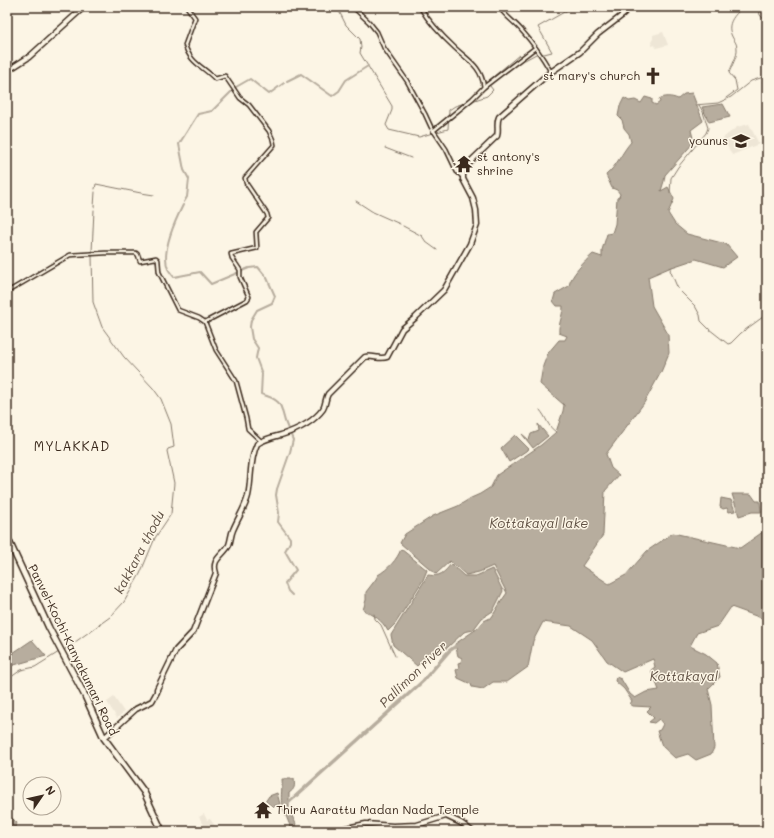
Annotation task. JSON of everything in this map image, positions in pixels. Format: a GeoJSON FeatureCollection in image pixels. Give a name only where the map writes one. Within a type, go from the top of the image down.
{"type":"FeatureCollection","features":[{"type":"Feature","properties":{"kind":"highway","name":"Panvel-Kochi-Kanyakumari Road"},"geometry":{"type":"LineString","coordinates":[[7,537],[49,628],[64,654],[100,730],[144,792],[162,831]]}},
{"type":"Feature","properties":{"kind":"main road"},"geometry":{"type":"LineString","coordinates":[[7,71],[29,56],[84,7]]}},
{"type":"Feature","properties":{"kind":"main road"},"geometry":{"type":"LineString","coordinates":[[105,737],[136,709],[152,701],[176,650],[193,632],[216,573],[214,564],[229,545],[233,530],[245,506],[250,486],[252,462],[256,448],[261,441],[298,429],[310,421],[324,408],[328,394],[365,357],[370,356],[386,358],[402,329],[444,290],[462,260],[477,226],[475,205],[463,178],[463,171],[467,165],[497,136],[497,120],[499,116],[551,72],[580,52],[598,34],[624,14],[624,7]]}},
{"type":"Feature","properties":{"kind":"main road"},"geometry":{"type":"LineString","coordinates":[[332,831],[366,824],[393,826],[417,825],[439,817],[448,816],[472,831]]}},
{"type":"Feature","properties":{"kind":"street"},"geometry":{"type":"LineString","coordinates":[[187,7],[195,18],[185,45],[186,49],[199,67],[208,72],[215,79],[224,76],[240,98],[249,105],[269,131],[274,143],[274,145],[245,178],[246,183],[268,214],[268,218],[256,232],[257,248],[231,254],[240,270],[240,277],[249,297],[247,300],[205,322]]}},
{"type":"Feature","properties":{"kind":"street"},"geometry":{"type":"LineString","coordinates":[[353,7],[377,32],[384,48],[407,81],[433,131],[446,149],[457,172],[463,178]]}},
{"type":"Feature","properties":{"kind":"street"},"geometry":{"type":"LineString","coordinates":[[420,7],[425,15],[450,43],[478,69],[487,85]]}},
{"type":"Feature","properties":{"kind":"street"},"geometry":{"type":"LineString","coordinates":[[499,7],[523,32],[540,53],[551,72]]}},
{"type":"Feature","properties":{"kind":"street"},"geometry":{"type":"LineString","coordinates":[[433,131],[467,104],[487,85],[535,48]]}},
{"type":"Feature","properties":{"kind":"street"},"geometry":{"type":"LineString","coordinates":[[7,292],[70,255],[136,253],[140,261],[158,258],[159,272],[178,310],[199,318],[205,322],[216,350],[236,381],[248,429],[261,441]]}},
{"type":"Feature","properties":{"kind":"shaded area"},"geometry":{"type":"Polygon","coordinates":[[[663,32],[668,45],[656,48],[655,45],[652,46],[651,42],[653,35],[663,32]]]}},
{"type":"Feature","properties":{"kind":"shaded area","name":"younus"},"geometry":{"type":"Polygon","coordinates":[[[749,124],[759,144],[732,155],[723,138],[737,127],[749,124]]]}},
{"type":"Feature","properties":{"kind":"shaded area"},"geometry":{"type":"Polygon","coordinates":[[[114,697],[124,712],[117,718],[107,702],[114,697]]]}},
{"type":"Feature","properties":{"kind":"shaded area"},"geometry":{"type":"Polygon","coordinates":[[[204,814],[207,820],[210,819],[218,830],[208,831],[199,817],[204,814]]]}},
{"type":"Feature","properties":{"kind":"water","name":"Kottakayal lake"},"geometry":{"type":"Polygon","coordinates":[[[692,93],[703,121],[691,130],[694,142],[665,175],[661,191],[668,187],[674,199],[668,213],[675,224],[687,234],[726,244],[737,257],[723,267],[696,259],[648,277],[652,306],[668,334],[669,353],[661,372],[644,403],[606,454],[611,468],[619,475],[605,491],[603,535],[582,566],[609,584],[626,575],[647,551],[673,533],[740,548],[767,529],[767,620],[731,607],[718,626],[697,633],[690,646],[706,654],[717,663],[720,677],[708,689],[712,705],[714,748],[711,754],[696,760],[688,754],[675,758],[662,746],[657,731],[660,730],[663,724],[659,719],[654,723],[649,722],[654,718],[647,711],[651,707],[633,706],[630,704],[632,701],[624,689],[615,681],[616,677],[621,679],[630,694],[635,698],[646,692],[659,690],[651,670],[655,667],[653,659],[623,672],[607,661],[592,640],[571,626],[543,622],[533,641],[528,667],[507,682],[493,682],[483,689],[472,687],[471,684],[458,678],[456,670],[459,668],[458,663],[461,662],[462,658],[458,656],[455,644],[478,628],[484,621],[492,617],[507,593],[493,566],[479,572],[466,575],[450,561],[436,574],[400,543],[405,534],[433,516],[458,506],[491,487],[497,475],[541,445],[556,432],[564,405],[540,384],[543,366],[548,353],[559,340],[565,340],[567,336],[559,333],[563,306],[557,306],[553,301],[555,294],[569,286],[575,273],[593,254],[602,257],[602,250],[607,234],[612,233],[615,224],[617,198],[620,194],[617,190],[612,188],[606,175],[631,142],[622,120],[618,116],[620,106],[624,98],[629,101],[635,100],[641,103],[645,97],[652,99],[652,103],[656,105],[660,102],[659,99],[661,98],[673,97],[678,99],[684,94],[692,93]]]}},
{"type":"Feature","properties":{"kind":"water"},"geometry":{"type":"Polygon","coordinates":[[[723,104],[730,117],[709,122],[702,107],[723,104]]]}},
{"type":"Feature","properties":{"kind":"water"},"geometry":{"type":"Polygon","coordinates":[[[538,424],[548,436],[533,448],[522,434],[529,440],[531,434],[539,431],[538,424]]]}},
{"type":"Feature","properties":{"kind":"water"},"geometry":{"type":"Polygon","coordinates":[[[515,435],[529,449],[509,462],[501,448],[515,435]]]}},
{"type":"Feature","properties":{"kind":"water"},"geometry":{"type":"Polygon","coordinates":[[[732,494],[751,494],[756,501],[760,501],[761,512],[752,512],[739,516],[732,494]]]}},
{"type":"Feature","properties":{"kind":"water"},"geometry":{"type":"Polygon","coordinates":[[[721,498],[731,500],[735,511],[729,512],[727,508],[723,509],[720,507],[721,498]]]}},
{"type":"Feature","properties":{"kind":"water"},"geometry":{"type":"Polygon","coordinates":[[[401,549],[427,570],[423,580],[395,624],[388,631],[377,618],[363,610],[366,600],[366,592],[378,575],[389,567],[395,560],[401,549]]]}},
{"type":"Feature","properties":{"kind":"water"},"geometry":{"type":"Polygon","coordinates":[[[451,564],[464,576],[476,576],[492,569],[503,591],[493,611],[482,618],[473,630],[464,632],[448,647],[422,661],[417,666],[393,645],[391,635],[428,575],[439,575],[451,564]]]}},
{"type":"Feature","properties":{"kind":"water"},"geometry":{"type":"Polygon","coordinates":[[[32,640],[46,656],[7,667],[7,657],[32,640]]]}},
{"type":"Feature","properties":{"kind":"water"},"geometry":{"type":"Polygon","coordinates":[[[282,779],[294,779],[294,787],[289,793],[289,810],[296,824],[297,831],[292,831],[281,801],[282,779]]]}},
{"type":"Feature","properties":{"kind":"water"},"geometry":{"type":"Polygon","coordinates":[[[277,793],[280,804],[272,807],[265,802],[269,796],[277,793]]]}},
{"type":"Feature","properties":{"kind":"water"},"geometry":{"type":"Polygon","coordinates":[[[7,816],[11,817],[17,823],[13,831],[7,831],[7,816]]]}},
{"type":"Feature","properties":{"kind":"waterway"},"geometry":{"type":"LineString","coordinates":[[337,7],[346,25],[360,39],[360,53],[392,106],[392,110],[386,125],[389,130],[419,137],[433,133]]}},
{"type":"Feature","properties":{"kind":"waterway"},"geometry":{"type":"LineString","coordinates":[[472,101],[487,96],[493,90],[487,82],[519,55],[525,60],[536,54],[552,52],[538,27],[573,7]]}},
{"type":"Feature","properties":{"kind":"waterway"},"geometry":{"type":"LineString","coordinates":[[649,7],[655,9],[658,7]]}},
{"type":"Feature","properties":{"kind":"waterway"},"geometry":{"type":"LineString","coordinates":[[758,7],[760,15],[767,23]]}},
{"type":"Feature","properties":{"kind":"waterway"},"geometry":{"type":"LineString","coordinates":[[726,98],[737,90],[735,80],[729,73],[737,52],[736,44],[730,32],[730,25],[738,12]]}},
{"type":"Feature","properties":{"kind":"waterway"},"geometry":{"type":"LineString","coordinates":[[287,81],[301,74],[332,96],[339,91],[346,80],[368,66]]}},
{"type":"Feature","properties":{"kind":"waterway"},"geometry":{"type":"LineString","coordinates":[[695,105],[718,103],[731,97],[751,81],[767,76]]}},
{"type":"Feature","properties":{"kind":"waterway"},"geometry":{"type":"LineString","coordinates":[[184,202],[187,197],[189,179],[184,170],[179,144],[198,114],[212,111],[236,87],[250,79],[269,94],[284,83]]}},
{"type":"Feature","properties":{"kind":"waterway"},"geometry":{"type":"LineString","coordinates":[[763,82],[767,90]]}},
{"type":"Feature","properties":{"kind":"waterway"},"geometry":{"type":"LineString","coordinates":[[437,132],[448,129],[449,110],[455,106],[465,103]]}},
{"type":"Feature","properties":{"kind":"waterway"},"geometry":{"type":"LineString","coordinates":[[670,193],[671,178],[678,167],[706,133],[708,128],[699,105]]}},
{"type":"Feature","properties":{"kind":"waterway"},"geometry":{"type":"LineString","coordinates":[[385,148],[411,158]]}},
{"type":"Feature","properties":{"kind":"waterway","name":"kakkara thodu"},"geometry":{"type":"LineString","coordinates":[[95,189],[96,184],[154,195]]}},
{"type":"Feature","properties":{"kind":"waterway","name":"kakkara thodu"},"geometry":{"type":"LineString","coordinates":[[94,207],[95,192]]}},
{"type":"Feature","properties":{"kind":"waterway"},"geometry":{"type":"LineString","coordinates":[[356,201],[373,212],[400,224]]}},
{"type":"Feature","properties":{"kind":"waterway"},"geometry":{"type":"LineString","coordinates":[[183,205],[176,219],[166,254],[168,269],[174,277],[200,272],[211,284],[249,268],[258,267],[267,278],[275,296],[272,303],[257,310],[251,320],[250,327],[252,339],[258,348],[256,358],[262,374],[261,394],[270,397],[279,403],[288,429]]}},
{"type":"Feature","properties":{"kind":"waterway","name":"kakkara thodu"},"geometry":{"type":"LineString","coordinates":[[92,252],[94,210]]}},
{"type":"Feature","properties":{"kind":"waterway"},"geometry":{"type":"LineString","coordinates":[[403,226],[422,236],[426,242],[437,250]]}},
{"type":"Feature","properties":{"kind":"waterway","name":"kakkara thodu"},"geometry":{"type":"LineString","coordinates":[[64,650],[110,617],[124,602],[140,574],[155,538],[171,514],[174,483],[167,451],[168,449],[174,447],[171,424],[161,399],[153,388],[124,357],[102,327],[93,302],[92,255]]}},
{"type":"Feature","properties":{"kind":"waterway"},"geometry":{"type":"LineString","coordinates":[[672,267],[670,270],[678,289],[695,306],[700,315],[701,321],[728,344],[767,314]]}},
{"type":"Feature","properties":{"kind":"waterway"},"geometry":{"type":"LineString","coordinates":[[540,410],[556,432]]}},
{"type":"Feature","properties":{"kind":"waterway"},"geometry":{"type":"LineString","coordinates":[[290,433],[293,440],[276,495],[279,513],[278,522],[290,538],[290,542],[285,551],[296,570],[285,583],[288,591],[292,595]]}},
{"type":"Feature","properties":{"kind":"waterway"},"geometry":{"type":"LineString","coordinates":[[374,614],[375,619],[381,625],[395,656]]}},
{"type":"Feature","properties":{"kind":"waterway","name":"Pallimon river"},"geometry":{"type":"LineString","coordinates":[[287,804],[423,681],[449,651],[459,644]]}},
{"type":"Feature","properties":{"kind":"waterway","name":"kakkara thodu"},"geometry":{"type":"LineString","coordinates":[[7,680],[21,670],[35,667],[59,652]]}},
{"type":"Feature","properties":{"kind":"place","name":"st mary's church"},"geometry":{"type":"Point","coordinates":[653,76]}},
{"type":"Feature","properties":{"kind":"place","name":"younus"},"geometry":{"type":"Point","coordinates":[741,141]}},
{"type":"Feature","properties":{"kind":"place","name":"st antony's shrine"},"geometry":{"type":"Point","coordinates":[464,164]}},
{"type":"Feature","properties":{"kind":"place","name":"Thiru Aarattu Madan Nada Temple"},"geometry":{"type":"Point","coordinates":[263,810]}},
{"type":"Feature","properties":{"kind":"district","name":"MYLAKKAD"},"geometry":{"type":"Point","coordinates":[72,446]}},
{"type":"Feature","properties":{"kind":"water label","name":"Kottakayal"},"geometry":{"type":"Point","coordinates":[684,676]}}]}
